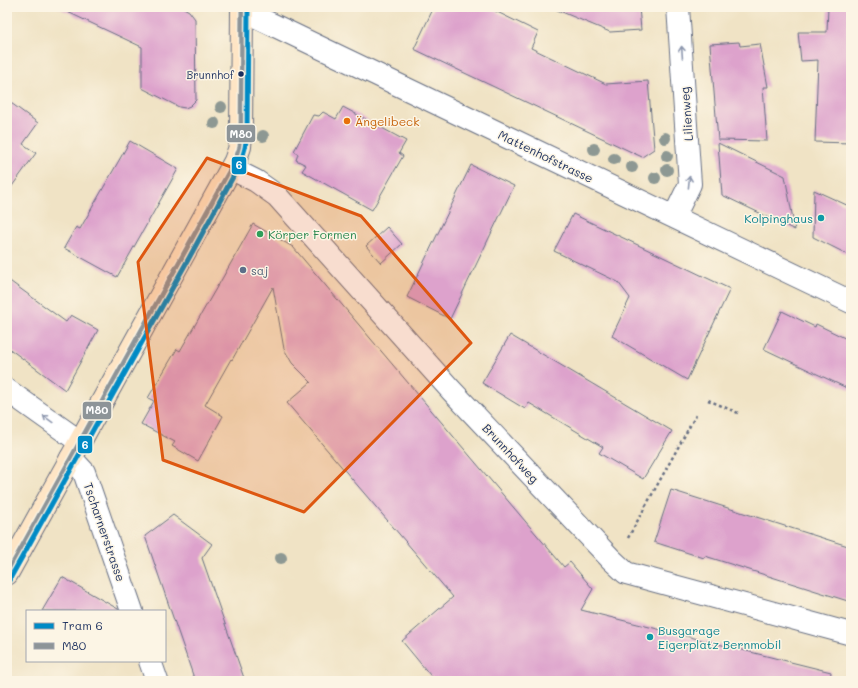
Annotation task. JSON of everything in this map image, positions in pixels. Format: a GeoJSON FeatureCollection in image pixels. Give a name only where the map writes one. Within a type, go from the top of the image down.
{"type":"FeatureCollection","features":[{"type":"Feature","properties":{"kind":"street","name":"Lilienweg"},"geometry":{"type":"LineString","coordinates":[[674,218],[690,184],[678,7]]}},
{"type":"Feature","properties":{"kind":"street","name":"Mattenhofstrasse"},"geometry":{"type":"LineString","coordinates":[[242,9],[851,302]]}},
{"type":"Feature","properties":{"kind":"street"},"geometry":{"type":"LineString","coordinates":[[7,574],[232,169],[240,147],[242,134],[242,9]]}},
{"type":"Feature","properties":{"kind":"street","name":"Brunnhofweg"},"geometry":{"type":"LineString","coordinates":[[232,169],[256,181],[277,196],[451,390],[626,573],[851,634]]}},
{"type":"Feature","properties":{"kind":"street","name":"Tscharnerstrasse"},"geometry":{"type":"LineString","coordinates":[[7,390],[75,450],[132,610]]}},
{"type":"Feature","properties":{"kind":"street"},"geometry":{"type":"LineString","coordinates":[[150,662],[157,681]]}},
{"type":"Feature","properties":{"kind":"path"},"geometry":{"type":"LineString","coordinates":[[708,400],[738,413]]}},
{"type":"Feature","properties":{"kind":"path"},"geometry":{"type":"LineString","coordinates":[[616,564],[623,548],[696,415]]}},
{"type":"Feature","properties":{"kind":"highlighted area"},"geometry":{"type":"Polygon","coordinates":[[[207,158],[361,216],[471,343],[304,512],[163,460],[138,262],[207,158]]]}},
{"type":"Feature","properties":{"kind":"building"},"geometry":{"type":"Polygon","coordinates":[[[57,7],[182,7],[189,11],[195,19],[196,100],[190,106],[185,108],[179,107],[142,88],[142,47],[57,7]]]}},
{"type":"Feature","properties":{"kind":"building"},"geometry":{"type":"Polygon","coordinates":[[[434,7],[487,7],[538,32],[531,48],[606,84],[648,81],[654,149],[642,157],[414,49],[434,7]]]}},
{"type":"Feature","properties":{"kind":"building"},"geometry":{"type":"Polygon","coordinates":[[[550,7],[639,7],[641,30],[610,32],[550,7]]]}},
{"type":"Feature","properties":{"kind":"building"},"geometry":{"type":"Polygon","coordinates":[[[828,7],[851,7],[851,143],[815,142],[818,60],[801,61],[798,32],[827,32],[828,7]]]}},
{"type":"Feature","properties":{"kind":"building"},"geometry":{"type":"Polygon","coordinates":[[[739,42],[740,46],[760,44],[768,87],[763,87],[767,141],[718,140],[710,44],[739,42]]]}},
{"type":"Feature","properties":{"kind":"building"},"geometry":{"type":"Polygon","coordinates":[[[7,100],[38,123],[23,144],[36,153],[7,193],[7,100]]]}},
{"type":"Feature","properties":{"kind":"building"},"geometry":{"type":"Polygon","coordinates":[[[343,107],[406,141],[399,153],[403,156],[372,210],[302,171],[306,165],[296,160],[298,154],[294,151],[313,115],[319,116],[323,112],[336,119],[343,107]]]}},
{"type":"Feature","properties":{"kind":"building"},"geometry":{"type":"Polygon","coordinates":[[[130,141],[178,169],[117,277],[64,248],[76,227],[80,229],[130,141]]]}},
{"type":"Feature","properties":{"kind":"building"},"geometry":{"type":"Polygon","coordinates":[[[718,143],[785,176],[795,230],[722,195],[718,143]]]}},
{"type":"Feature","properties":{"kind":"building"},"geometry":{"type":"Polygon","coordinates":[[[471,165],[514,186],[450,319],[407,297],[471,165]]]}},
{"type":"Feature","properties":{"kind":"building","name":"Kolpinghaus"},"geometry":{"type":"Polygon","coordinates":[[[814,190],[851,207],[851,256],[813,237],[814,190]]]}},
{"type":"Feature","properties":{"kind":"building"},"geometry":{"type":"Polygon","coordinates":[[[573,214],[730,289],[687,380],[612,336],[630,298],[618,282],[554,251],[573,214]]]}},
{"type":"Feature","properties":{"kind":"building"},"geometry":{"type":"Polygon","coordinates":[[[253,224],[293,247],[564,567],[570,562],[593,589],[581,610],[831,672],[830,681],[435,681],[402,641],[453,597],[287,403],[311,382],[292,363],[284,349],[273,287],[205,405],[223,416],[198,461],[172,446],[175,442],[141,424],[154,401],[148,398],[177,349],[180,351],[253,224]]]}},
{"type":"Feature","properties":{"kind":"building"},"geometry":{"type":"Polygon","coordinates":[[[387,227],[402,244],[381,263],[366,246],[387,227]]]}},
{"type":"Feature","properties":{"kind":"building"},"geometry":{"type":"Polygon","coordinates":[[[7,279],[66,322],[71,315],[98,330],[65,390],[7,347],[7,279]]]}},
{"type":"Feature","properties":{"kind":"building"},"geometry":{"type":"Polygon","coordinates":[[[782,311],[815,327],[816,324],[851,341],[851,390],[764,349],[782,311]]]}},
{"type":"Feature","properties":{"kind":"building"},"geometry":{"type":"Polygon","coordinates":[[[510,335],[672,431],[643,479],[599,453],[603,447],[529,403],[525,409],[482,383],[510,335]]]}},
{"type":"Feature","properties":{"kind":"building"},"geometry":{"type":"Polygon","coordinates":[[[671,490],[851,547],[851,602],[705,556],[704,558],[654,542],[671,490]]]}},
{"type":"Feature","properties":{"kind":"building"},"geometry":{"type":"Polygon","coordinates":[[[173,515],[212,544],[202,558],[245,681],[195,681],[145,536],[173,515]]]}},
{"type":"Feature","properties":{"kind":"building"},"geometry":{"type":"Polygon","coordinates":[[[62,577],[118,610],[43,610],[62,577]]]}},
{"type":"Feature","properties":{"kind":"tram line","name":"6"},"geometry":{"type":"LineString","coordinates":[[7,584],[241,162],[247,134],[248,7]]}},
{"type":"Feature","properties":{"kind":"transit line","name":"M80"},"geometry":{"type":"LineString","coordinates":[[7,574],[235,161],[240,147],[241,134],[242,7]]}},
{"type":"Feature","properties":{"kind":"place","name":"Brunnhof"},"geometry":{"type":"Point","coordinates":[241,74]}},
{"type":"Feature","properties":{"kind":"place","name":"Ängelibeck"},"geometry":{"type":"Point","coordinates":[347,121]}},
{"type":"Feature","properties":{"kind":"place","name":"Kolpinghaus"},"geometry":{"type":"Point","coordinates":[821,218]}},
{"type":"Feature","properties":{"kind":"place","name":"Körper Formen"},"geometry":{"type":"Point","coordinates":[260,234]}},
{"type":"Feature","properties":{"kind":"place","name":"saj"},"geometry":{"type":"Point","coordinates":[243,270]}},
{"type":"Feature","properties":{"kind":"place","name":"Busgarage Eigerplatz Bernmobil"},"geometry":{"type":"Point","coordinates":[650,637]}}]}
